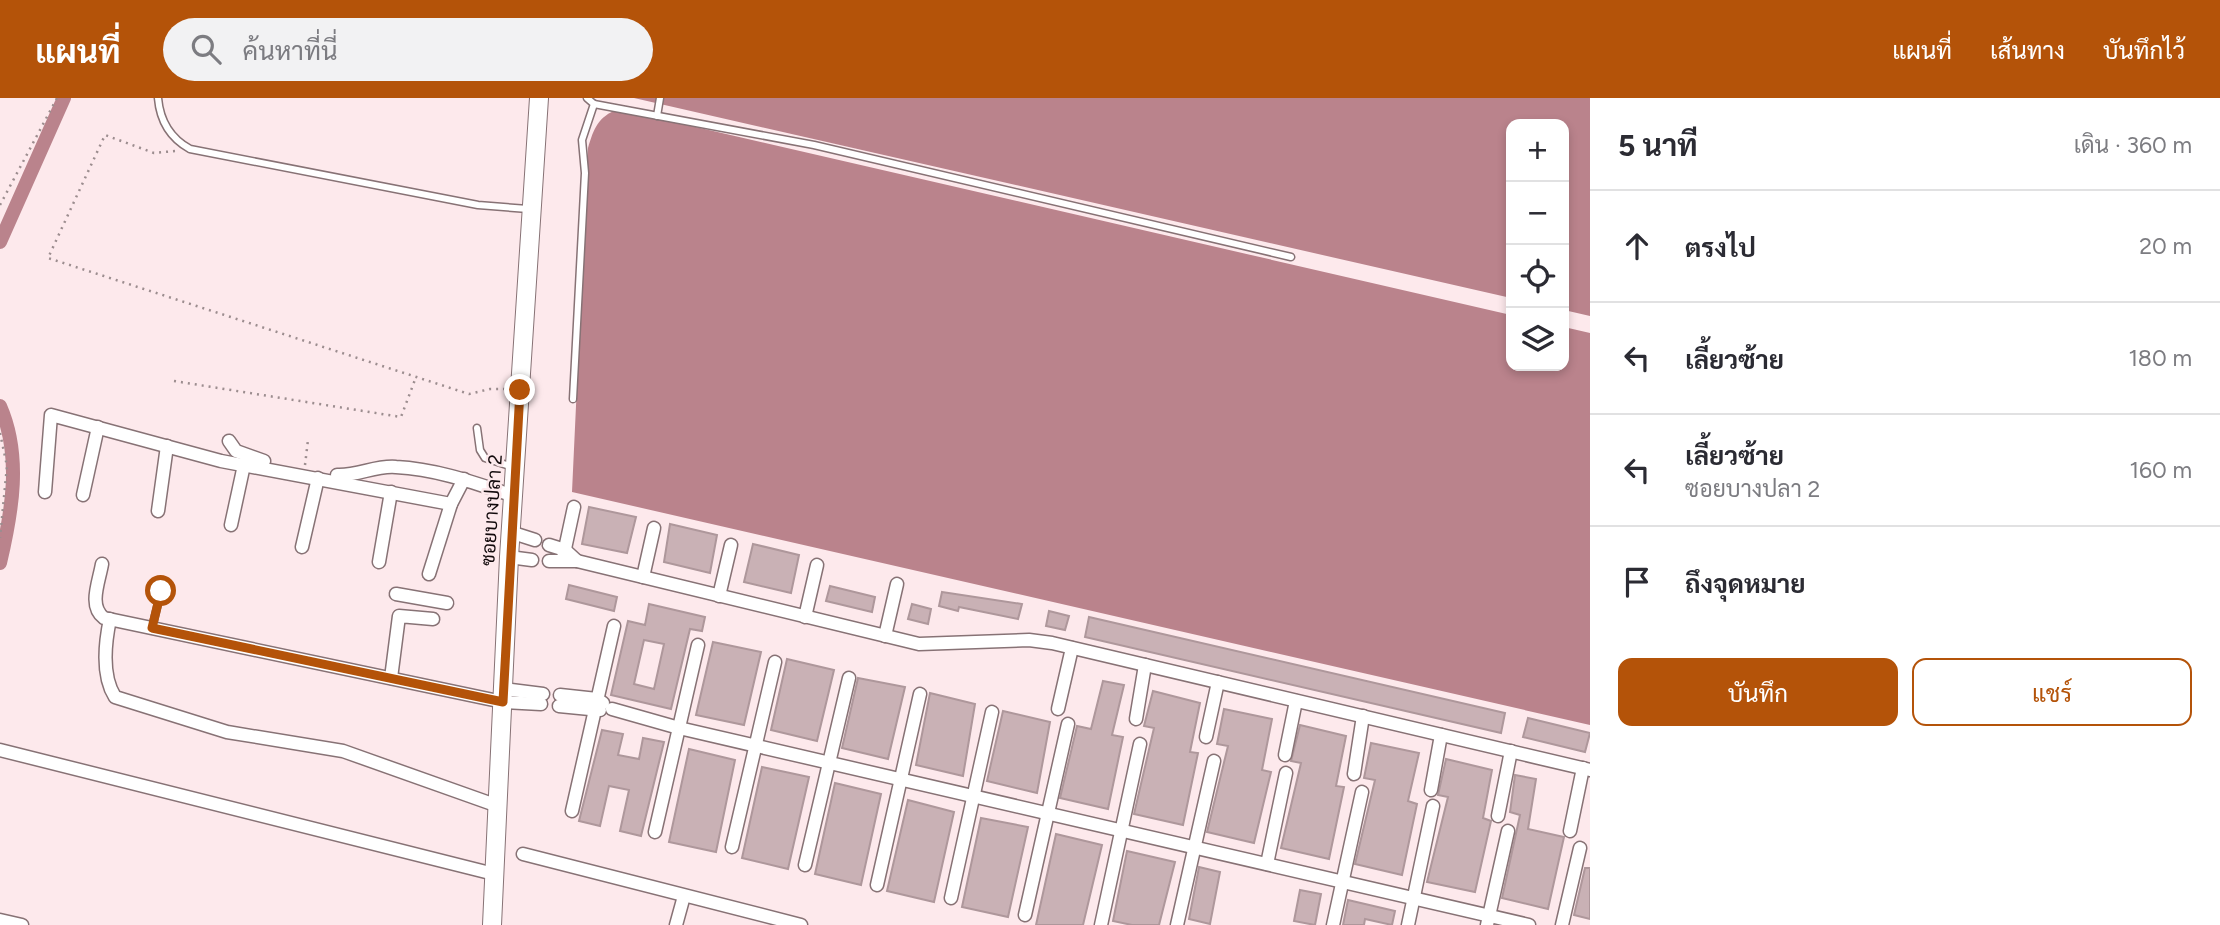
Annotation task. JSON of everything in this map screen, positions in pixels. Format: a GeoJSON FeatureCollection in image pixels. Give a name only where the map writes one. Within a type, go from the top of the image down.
{"type":"FeatureCollection","features":[{"type":"Feature","properties":{"kind":"street","name":"ซอยบางปลา 2"},"geometry":{"type":"LineString","coordinates":[[492,925],[510,532],[539,98]]}},
{"type":"Feature","properties":{"kind":"street"},"geometry":{"type":"LineString","coordinates":[[45,492],[51,415],[244,465],[451,504]]}},
{"type":"Feature","properties":{"kind":"street"},"geometry":{"type":"LineString","coordinates":[[83,495],[98,428]]}},
{"type":"Feature","properties":{"kind":"street"},"geometry":{"type":"LineString","coordinates":[[229,442],[243,455],[304,469],[354,475],[394,466],[464,479],[514,496]]}},
{"type":"Feature","properties":{"kind":"street"},"geometry":{"type":"LineString","coordinates":[[158,511],[167,446]]}},
{"type":"Feature","properties":{"kind":"street"},"geometry":{"type":"LineString","coordinates":[[231,525],[244,465]]}},
{"type":"Feature","properties":{"kind":"street"},"geometry":{"type":"LineString","coordinates":[[302,547],[318,478]]}},
{"type":"Feature","properties":{"kind":"street"},"geometry":{"type":"LineString","coordinates":[[429,574],[451,504],[464,479]]}},
{"type":"Feature","properties":{"kind":"street"},"geometry":{"type":"LineString","coordinates":[[379,562],[391,492]]}},
{"type":"Feature","properties":{"kind":"street"},"geometry":{"type":"LineString","coordinates":[[559,558],[575,507]]}},
{"type":"Feature","properties":{"kind":"street"},"geometry":{"type":"LineString","coordinates":[[643,578],[654,528]]}},
{"type":"Feature","properties":{"kind":"street"},"geometry":{"type":"LineString","coordinates":[[510,532],[535,540]]}},
{"type":"Feature","properties":{"kind":"street"},"geometry":{"type":"LineString","coordinates":[[550,545],[559,558],[885,636],[931,645],[1029,640],[1072,648],[1587,769],[1570,831]]}},
{"type":"Feature","properties":{"kind":"street"},"geometry":{"type":"LineString","coordinates":[[719,596],[731,545]]}},
{"type":"Feature","properties":{"kind":"street"},"geometry":{"type":"LineString","coordinates":[[509,556],[532,560]]}},
{"type":"Feature","properties":{"kind":"street"},"geometry":{"type":"LineString","coordinates":[[102,564],[94,603],[97,613],[110,620],[391,678],[542,699]]}},
{"type":"Feature","properties":{"kind":"street"},"geometry":{"type":"LineString","coordinates":[[805,617],[817,565]]}},
{"type":"Feature","properties":{"kind":"street"},"geometry":{"type":"LineString","coordinates":[[885,636],[897,584]]}},
{"type":"Feature","properties":{"kind":"street"},"geometry":{"type":"LineString","coordinates":[[396,594],[446,603]]}},
{"type":"Feature","properties":{"kind":"street"},"geometry":{"type":"LineString","coordinates":[[419,617],[422,598]]}},
{"type":"Feature","properties":{"kind":"street"},"geometry":{"type":"LineString","coordinates":[[391,678],[399,616],[433,619]]}},
{"type":"Feature","properties":{"kind":"street"},"geometry":{"type":"LineString","coordinates":[[110,620],[106,657],[108,680],[115,696],[227,732],[343,751],[498,806]]}},
{"type":"Feature","properties":{"kind":"street"},"geometry":{"type":"LineString","coordinates":[[572,811],[614,626]]}},
{"type":"Feature","properties":{"kind":"street"},"geometry":{"type":"LineString","coordinates":[[654,832],[698,645]]}},
{"type":"Feature","properties":{"kind":"street"},"geometry":{"type":"LineString","coordinates":[[1058,709],[1072,648]]}},
{"type":"Feature","properties":{"kind":"street"},"geometry":{"type":"LineString","coordinates":[[732,847],[775,662]]}},
{"type":"Feature","properties":{"kind":"street"},"geometry":{"type":"LineString","coordinates":[[1136,719],[1145,665]]}},
{"type":"Feature","properties":{"kind":"street"},"geometry":{"type":"LineString","coordinates":[[805,865],[849,678]]}},
{"type":"Feature","properties":{"kind":"street"},"geometry":{"type":"LineString","coordinates":[[1206,737],[1218,682]]}},
{"type":"Feature","properties":{"kind":"street"},"geometry":{"type":"LineString","coordinates":[[877,885],[920,694]]}},
{"type":"Feature","properties":{"kind":"street"},"geometry":{"type":"LineString","coordinates":[[559,701],[596,705],[678,728],[1414,898],[1488,920],[1529,925]]}},
{"type":"Feature","properties":{"kind":"street"},"geometry":{"type":"LineString","coordinates":[[1285,755],[1296,701]]}},
{"type":"Feature","properties":{"kind":"street"},"geometry":{"type":"LineString","coordinates":[[951,898],[992,712]]}},
{"type":"Feature","properties":{"kind":"street"},"geometry":{"type":"LineString","coordinates":[[1354,774],[1363,716]]}},
{"type":"Feature","properties":{"kind":"street"},"geometry":{"type":"LineString","coordinates":[[1025,915],[1068,724]]}},
{"type":"Feature","properties":{"kind":"street"},"geometry":{"type":"LineString","coordinates":[[1431,790],[1441,735]]}},
{"type":"Feature","properties":{"kind":"street"},"geometry":{"type":"LineString","coordinates":[[1101,925],[1140,744]]}},
{"type":"Feature","properties":{"kind":"street"},"geometry":{"type":"LineString","coordinates":[[0,750],[494,874]]}},
{"type":"Feature","properties":{"kind":"street"},"geometry":{"type":"LineString","coordinates":[[1498,816],[1511,751]]}},
{"type":"Feature","properties":{"kind":"street"},"geometry":{"type":"LineString","coordinates":[[1177,925],[1214,761]]}},
{"type":"Feature","properties":{"kind":"street"},"geometry":{"type":"LineString","coordinates":[[1267,864],[1286,773]]}},
{"type":"Feature","properties":{"kind":"street"},"geometry":{"type":"LineString","coordinates":[[1333,925],[1362,792]]}},
{"type":"Feature","properties":{"kind":"street"},"geometry":{"type":"LineString","coordinates":[[1408,925],[1433,806]]}},
{"type":"Feature","properties":{"kind":"street"},"geometry":{"type":"LineString","coordinates":[[1488,920],[1508,831]]}},
{"type":"Feature","properties":{"kind":"street"},"geometry":{"type":"LineString","coordinates":[[1562,925],[1580,848]]}},
{"type":"Feature","properties":{"kind":"street"},"geometry":{"type":"LineString","coordinates":[[523,854],[801,925]]}},
{"type":"Feature","properties":{"kind":"street"},"geometry":{"type":"LineString","coordinates":[[676,925],[684,896]]}},
{"type":"Feature","properties":{"kind":"lane"},"geometry":{"type":"LineString","coordinates":[[158,98],[159,112],[170,133],[190,149],[488,207],[530,209]]}},
{"type":"Feature","properties":{"kind":"lane"},"geometry":{"type":"LineString","coordinates":[[587,98],[594,104],[814,145],[1291,257]]}},
{"type":"Feature","properties":{"kind":"lane"},"geometry":{"type":"LineString","coordinates":[[657,116],[660,98]]}},
{"type":"Feature","properties":{"kind":"lane"},"geometry":{"type":"LineString","coordinates":[[573,399],[585,173],[582,140],[594,104]]}},
{"type":"Feature","properties":{"kind":"lane"},"geometry":{"type":"LineString","coordinates":[[477,428],[480,450],[485,458],[515,467]]}},
{"type":"Feature","properties":{"kind":"lane"},"geometry":{"type":"LineString","coordinates":[[152,628],[161,591]]}},
{"type":"Feature","properties":{"kind":"path"},"geometry":{"type":"LineString","coordinates":[[0,205],[57,98]]}},
{"type":"Feature","properties":{"kind":"path"},"geometry":{"type":"LineString","coordinates":[[190,149],[154,153],[104,135],[48,258],[469,394],[490,389]]}},
{"type":"Feature","properties":{"kind":"path"},"geometry":{"type":"LineString","coordinates":[[174,381],[401,417],[415,377]]}},
{"type":"Feature","properties":{"kind":"path"},"geometry":{"type":"LineString","coordinates":[[0,433],[7,466],[0,538]]}},
{"type":"Feature","properties":{"kind":"path"},"geometry":{"type":"LineString","coordinates":[[304,469],[308,440]]}},
{"type":"Feature","properties":{"kind":"shaded area"},"geometry":{"type":"Polygon","coordinates":[[[634,98],[1590,98],[1590,316],[1569,311],[1569,119],[1506,119],[1506,297],[634,98]]]}},
{"type":"Feature","properties":{"kind":"shaded area"},"geometry":{"type":"Polygon","coordinates":[[[618,109],[1506,314],[1506,371],[1569,371],[1569,328],[1590,333],[1590,725],[572,492],[588,148],[598,124],[618,109]]]}},
{"type":"Feature","properties":{"kind":"building"},"geometry":{"type":"Polygon","coordinates":[[[589,507],[636,517],[627,553],[582,544],[589,507]]]}},
{"type":"Feature","properties":{"kind":"building"},"geometry":{"type":"Polygon","coordinates":[[[670,524],[717,535],[710,573],[664,562],[670,524]]]}},
{"type":"Feature","properties":{"kind":"building"},"geometry":{"type":"Polygon","coordinates":[[[753,544],[799,555],[791,593],[744,582],[753,544]]]}},
{"type":"Feature","properties":{"kind":"building"},"geometry":{"type":"Polygon","coordinates":[[[569,585],[617,597],[614,611],[566,599],[569,585]]]}},
{"type":"Feature","properties":{"kind":"building"},"geometry":{"type":"Polygon","coordinates":[[[830,586],[875,597],[872,612],[826,601],[830,586]]]}},
{"type":"Feature","properties":{"kind":"building"},"geometry":{"type":"Polygon","coordinates":[[[942,592],[1022,604],[1018,619],[959,607],[958,611],[939,606],[942,592]]]}},
{"type":"Feature","properties":{"kind":"building"},"geometry":{"type":"Polygon","coordinates":[[[649,604],[705,617],[702,631],[690,629],[671,709],[611,695],[628,621],[645,625],[649,604]],[[644,640],[634,684],[654,689],[664,644],[644,640]]]}},
{"type":"Feature","properties":{"kind":"building"},"geometry":{"type":"Polygon","coordinates":[[[912,604],[931,609],[928,624],[908,619],[912,604]]]}},
{"type":"Feature","properties":{"kind":"building"},"geometry":{"type":"Polygon","coordinates":[[[1049,611],[1069,616],[1065,630],[1046,626],[1049,611]]]}},
{"type":"Feature","properties":{"kind":"building"},"geometry":{"type":"Polygon","coordinates":[[[1089,617],[1505,713],[1501,733],[1085,637],[1089,617]]]}},
{"type":"Feature","properties":{"kind":"building"},"geometry":{"type":"Polygon","coordinates":[[[713,642],[761,652],[744,725],[696,715],[713,642]]]}},
{"type":"Feature","properties":{"kind":"building"},"geometry":{"type":"Polygon","coordinates":[[[787,659],[834,670],[817,741],[771,730],[787,659]]]}},
{"type":"Feature","properties":{"kind":"building"},"geometry":{"type":"Polygon","coordinates":[[[858,678],[905,687],[888,759],[842,748],[858,678]]]}},
{"type":"Feature","properties":{"kind":"building"},"geometry":{"type":"Polygon","coordinates":[[[1103,681],[1124,685],[1112,735],[1123,737],[1108,809],[1060,798],[1077,726],[1091,729],[1103,681]]]}},
{"type":"Feature","properties":{"kind":"building"},"geometry":{"type":"Polygon","coordinates":[[[1153,691],[1200,703],[1190,752],[1198,753],[1183,825],[1134,814],[1154,728],[1144,726],[1153,691]]]}},
{"type":"Feature","properties":{"kind":"building"},"geometry":{"type":"Polygon","coordinates":[[[930,693],[975,704],[963,776],[916,765],[930,693]]]}},
{"type":"Feature","properties":{"kind":"building"},"geometry":{"type":"Polygon","coordinates":[[[1224,709],[1272,719],[1262,770],[1271,772],[1254,843],[1207,832],[1228,746],[1217,744],[1224,709]]]}},
{"type":"Feature","properties":{"kind":"building"},"geometry":{"type":"Polygon","coordinates":[[[1003,711],[1050,722],[1037,793],[987,781],[1003,711]]]}},
{"type":"Feature","properties":{"kind":"building"},"geometry":{"type":"Polygon","coordinates":[[[1528,718],[1590,733],[1585,752],[1523,737],[1528,718]]]}},
{"type":"Feature","properties":{"kind":"building"},"geometry":{"type":"Polygon","coordinates":[[[1300,725],[1346,736],[1336,786],[1344,787],[1329,859],[1281,848],[1301,763],[1291,761],[1300,725]]]}},
{"type":"Feature","properties":{"kind":"building"},"geometry":{"type":"Polygon","coordinates":[[[602,730],[623,734],[618,755],[639,759],[643,738],[664,742],[641,836],[620,831],[629,790],[609,786],[600,826],[579,821],[602,730]]]}},
{"type":"Feature","properties":{"kind":"building"},"geometry":{"type":"Polygon","coordinates":[[[1371,743],[1419,753],[1408,801],[1417,804],[1402,875],[1355,864],[1375,780],[1364,778],[1371,743]]]}},
{"type":"Feature","properties":{"kind":"building"},"geometry":{"type":"Polygon","coordinates":[[[689,749],[735,760],[716,852],[669,842],[689,749]]]}},
{"type":"Feature","properties":{"kind":"building"},"geometry":{"type":"Polygon","coordinates":[[[1446,759],[1492,770],[1483,818],[1491,821],[1475,892],[1427,882],[1448,797],[1438,795],[1446,759]]]}},
{"type":"Feature","properties":{"kind":"building"},"geometry":{"type":"Polygon","coordinates":[[[762,767],[809,777],[788,869],[742,858],[762,767]]]}},
{"type":"Feature","properties":{"kind":"building"},"geometry":{"type":"Polygon","coordinates":[[[1515,775],[1536,779],[1528,829],[1564,837],[1548,909],[1502,898],[1520,815],[1510,812],[1515,775]]]}},
{"type":"Feature","properties":{"kind":"building"},"geometry":{"type":"Polygon","coordinates":[[[835,783],[881,794],[861,885],[815,874],[835,783]]]}},
{"type":"Feature","properties":{"kind":"building"},"geometry":{"type":"Polygon","coordinates":[[[908,800],[954,812],[934,902],[887,891],[908,800]]]}},
{"type":"Feature","properties":{"kind":"building"},"geometry":{"type":"Polygon","coordinates":[[[981,818],[1028,827],[1008,917],[962,907],[981,818]]]}},
{"type":"Feature","properties":{"kind":"building"},"geometry":{"type":"Polygon","coordinates":[[[1056,834],[1102,845],[1083,925],[1036,925],[1056,834]]]}},
{"type":"Feature","properties":{"kind":"building"},"geometry":{"type":"Polygon","coordinates":[[[1127,851],[1175,862],[1159,925],[1132,925],[1113,921],[1127,851]]]}},
{"type":"Feature","properties":{"kind":"building"},"geometry":{"type":"Polygon","coordinates":[[[1199,867],[1220,872],[1210,924],[1189,919],[1199,867]]]}},
{"type":"Feature","properties":{"kind":"building"},"geometry":{"type":"Polygon","coordinates":[[[1585,868],[1590,868],[1590,919],[1574,915],[1585,868]]]}},
{"type":"Feature","properties":{"kind":"building"},"geometry":{"type":"Polygon","coordinates":[[[1300,890],[1321,894],[1315,925],[1294,921],[1300,890]]]}},
{"type":"Feature","properties":{"kind":"building"},"geometry":{"type":"Polygon","coordinates":[[[1348,900],[1395,911],[1392,925],[1365,919],[1364,925],[1343,925],[1348,900]]]}},
{"type":"Feature","properties":{"kind":"waterway"},"geometry":{"type":"LineString","coordinates":[[0,242],[64,98]]}},
{"type":"Feature","properties":{"kind":"waterway"},"geometry":{"type":"LineString","coordinates":[[0,406],[7,425],[13,464],[11,504],[0,563]]}},
{"type":"Feature","properties":{"kind":"route"},"geometry":{"type":"LineString","coordinates":[[161,591],[152,628],[503,702],[520,390]]}}]}
